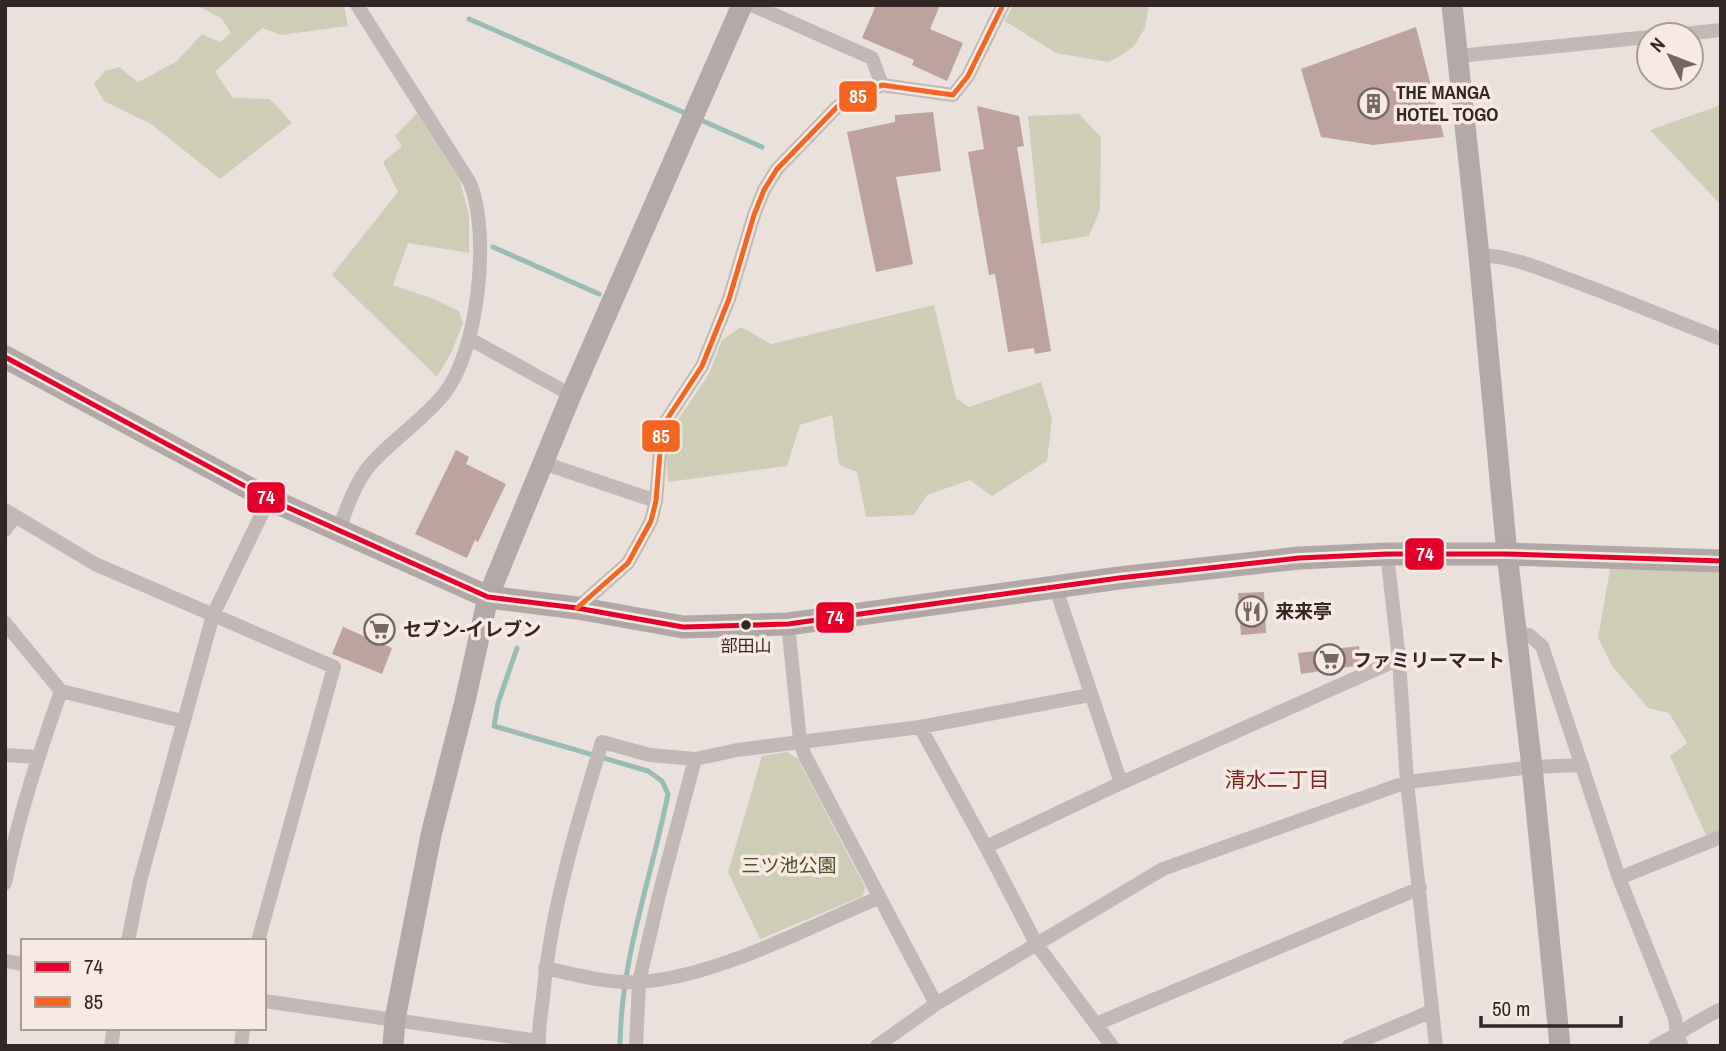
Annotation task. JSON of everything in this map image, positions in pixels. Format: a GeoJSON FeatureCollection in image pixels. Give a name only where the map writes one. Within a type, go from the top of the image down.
{"type":"FeatureCollection","features":[{"type":"Feature","properties":{"kind":"main road"},"geometry":{"type":"LineString","coordinates":[[5,357],[269,499],[488,597],[577,608],[683,627],[788,624],[1223,565],[1387,554],[1507,554],[1721,561]]}},
{"type":"Feature","properties":{"kind":"street"},"geometry":{"type":"LineString","coordinates":[[338,532],[349,501],[368,467],[444,393],[461,365],[470,339],[479,282],[478,217],[474,193],[452,153],[400,76],[357,5]]}},
{"type":"Feature","properties":{"kind":"street"},"geometry":{"type":"LineString","coordinates":[[393,1046],[395,1019],[431,835],[488,597],[571,395],[742,5]]}},
{"type":"Feature","properties":{"kind":"street"},"geometry":{"type":"LineString","coordinates":[[752,5],[872,58],[881,85]]}},
{"type":"Feature","properties":{"kind":"street"},"geometry":{"type":"LineString","coordinates":[[577,608],[612,580],[628,563],[651,521],[656,501],[662,428],[702,366],[729,299],[744,245],[764,190],[777,169],[838,106],[881,85],[953,95],[968,76],[1003,5]]}},
{"type":"Feature","properties":{"kind":"street"},"geometry":{"type":"LineString","coordinates":[[1452,5],[1560,1046]]}},
{"type":"Feature","properties":{"kind":"street"},"geometry":{"type":"LineString","coordinates":[[1458,56],[1635,38]]}},
{"type":"Feature","properties":{"kind":"street"},"geometry":{"type":"LineString","coordinates":[[1479,255],[1502,256],[1522,262],[1611,293],[1721,339]]}},
{"type":"Feature","properties":{"kind":"street"},"geometry":{"type":"LineString","coordinates":[[470,339],[571,395]]}},
{"type":"Feature","properties":{"kind":"street"},"geometry":{"type":"LineString","coordinates":[[543,463],[656,501]]}},
{"type":"Feature","properties":{"kind":"street"},"geometry":{"type":"LineString","coordinates":[[128,939],[140,881],[213,615],[269,499]]}},
{"type":"Feature","properties":{"kind":"street"},"geometry":{"type":"LineString","coordinates":[[5,530],[10,513],[95,564],[334,667],[259,939]]}},
{"type":"Feature","properties":{"kind":"street"},"geometry":{"type":"LineString","coordinates":[[1387,554],[1399,659],[1406,782],[1436,1046]]}},
{"type":"Feature","properties":{"kind":"street"},"geometry":{"type":"LineString","coordinates":[[1055,586],[1121,783]]}},
{"type":"Feature","properties":{"kind":"street"},"geometry":{"type":"LineString","coordinates":[[5,623],[61,691],[182,721]]}},
{"type":"Feature","properties":{"kind":"street"},"geometry":{"type":"LineString","coordinates":[[788,624],[800,741],[805,756],[936,1004]]}},
{"type":"Feature","properties":{"kind":"street"},"geometry":{"type":"LineString","coordinates":[[1516,633],[1529,635],[1542,646],[1619,878],[1675,1018],[1680,1040]]}},
{"type":"Feature","properties":{"kind":"street"},"geometry":{"type":"LineString","coordinates":[[986,847],[1121,783],[1399,659]]}},
{"type":"Feature","properties":{"kind":"street"},"geometry":{"type":"LineString","coordinates":[[5,883],[8,852],[37,757],[61,691]]}},
{"type":"Feature","properties":{"kind":"street"},"geometry":{"type":"LineString","coordinates":[[266,1001],[539,1043],[545,968],[584,801],[602,742],[650,755],[695,759],[800,741],[920,727],[1090,695]]}},
{"type":"Feature","properties":{"kind":"street"},"geometry":{"type":"LineString","coordinates":[[920,727],[1037,945],[1112,1046]]}},
{"type":"Feature","properties":{"kind":"street"},"geometry":{"type":"LineString","coordinates":[[5,755],[37,757]]}},
{"type":"Feature","properties":{"kind":"street"},"geometry":{"type":"LineString","coordinates":[[636,1046],[639,982],[695,759]]}},
{"type":"Feature","properties":{"kind":"street"},"geometry":{"type":"LineString","coordinates":[[877,1046],[936,1004],[1163,869],[1406,782],[1532,767],[1581,765]]}},
{"type":"Feature","properties":{"kind":"street"},"geometry":{"type":"LineString","coordinates":[[1619,878],[1721,837]]}},
{"type":"Feature","properties":{"kind":"street"},"geometry":{"type":"LineString","coordinates":[[1096,1024],[1420,888]]}},
{"type":"Feature","properties":{"kind":"street"},"geometry":{"type":"LineString","coordinates":[[545,968],[593,978],[639,982],[685,975],[728,961],[878,898]]}},
{"type":"Feature","properties":{"kind":"street"},"geometry":{"type":"LineString","coordinates":[[1655,1046],[1680,1040],[1693,1022],[1721,1009]]}},
{"type":"Feature","properties":{"kind":"street"},"geometry":{"type":"LineString","coordinates":[[1349,1046],[1432,1011]]}},
{"type":"Feature","properties":{"kind":"green space"},"geometry":{"type":"Polygon","coordinates":[[[196,5],[344,5],[348,26],[281,35],[262,28],[215,72],[233,98],[270,99],[292,123],[220,179],[151,124],[104,101],[94,84],[105,71],[119,67],[138,82],[176,62],[202,34],[220,42],[231,33],[222,19],[196,5]]]}},
{"type":"Feature","properties":{"kind":"green space"},"geometry":{"type":"Polygon","coordinates":[[[1013,5],[1149,5],[1145,28],[1134,46],[1108,62],[1056,53],[1005,21],[1013,5]]]}},
{"type":"Feature","properties":{"kind":"green space"},"geometry":{"type":"Polygon","coordinates":[[[1721,105],[1721,205],[1650,130],[1721,105]]]}},
{"type":"Feature","properties":{"kind":"green space"},"geometry":{"type":"Polygon","coordinates":[[[417,113],[460,181],[469,215],[469,253],[408,243],[393,285],[459,311],[463,323],[452,351],[437,377],[332,275],[398,192],[383,162],[402,146],[395,136],[417,113]]]}},
{"type":"Feature","properties":{"kind":"green space"},"geometry":{"type":"Polygon","coordinates":[[[1079,114],[1101,137],[1100,210],[1089,236],[1041,244],[1028,116],[1079,114]]]}},
{"type":"Feature","properties":{"kind":"green space"},"geometry":{"type":"Polygon","coordinates":[[[934,305],[956,398],[969,407],[1041,382],[1052,419],[1047,461],[992,496],[970,480],[927,495],[914,515],[866,517],[857,472],[839,465],[832,415],[800,425],[787,466],[668,482],[666,452],[671,430],[709,374],[722,340],[741,327],[771,344],[934,305]]]}},
{"type":"Feature","properties":{"kind":"green space"},"geometry":{"type":"Polygon","coordinates":[[[1611,563],[1721,566],[1721,831],[1706,835],[1670,756],[1687,743],[1669,713],[1648,708],[1612,666],[1598,638],[1611,563]]]}},
{"type":"Feature","properties":{"kind":"green space","name":"三ツ池公園"},"geometry":{"type":"Polygon","coordinates":[[[787,752],[798,759],[865,887],[863,896],[760,939],[728,872],[762,756],[787,752]]]}},
{"type":"Feature","properties":{"kind":"building"},"geometry":{"type":"Polygon","coordinates":[[[876,5],[940,5],[930,29],[963,43],[947,81],[912,65],[914,60],[862,38],[876,5]]]}},
{"type":"Feature","properties":{"kind":"building","name":"THE MANGA HOTEL TOGO"},"geometry":{"type":"Polygon","coordinates":[[[1416,27],[1444,137],[1373,145],[1321,137],[1301,69],[1416,27]]]}},
{"type":"Feature","properties":{"kind":"building"},"geometry":{"type":"Polygon","coordinates":[[[977,106],[1019,116],[1024,146],[1017,147],[1051,351],[1035,354],[1034,348],[1008,352],[995,274],[989,275],[968,152],[984,149],[977,106]]]}},
{"type":"Feature","properties":{"kind":"building"},"geometry":{"type":"Polygon","coordinates":[[[933,112],[941,171],[896,177],[913,264],[876,272],[847,132],[895,122],[895,115],[933,112]]]}},
{"type":"Feature","properties":{"kind":"building"},"geometry":{"type":"Polygon","coordinates":[[[456,450],[469,457],[466,464],[506,484],[478,542],[475,540],[467,558],[415,534],[456,450]]]}},
{"type":"Feature","properties":{"kind":"building"},"geometry":{"type":"Polygon","coordinates":[[[1264,592],[1266,633],[1241,635],[1238,593],[1264,592]]]}},
{"type":"Feature","properties":{"kind":"building"},"geometry":{"type":"Polygon","coordinates":[[[343,627],[392,648],[382,674],[332,654],[343,627]]]}},
{"type":"Feature","properties":{"kind":"building","name":"ファミリーマート"},"geometry":{"type":"Polygon","coordinates":[[[1359,646],[1362,665],[1301,674],[1298,653],[1359,646]]]}},
{"type":"Feature","properties":{"kind":"waterway"},"geometry":{"type":"LineString","coordinates":[[469,19],[687,114]]}},
{"type":"Feature","properties":{"kind":"waterway"},"geometry":{"type":"LineString","coordinates":[[696,118],[762,147]]}},
{"type":"Feature","properties":{"kind":"waterway"},"geometry":{"type":"LineString","coordinates":[[493,247],[599,294]]}},
{"type":"Feature","properties":{"kind":"waterway"},"geometry":{"type":"LineString","coordinates":[[517,648],[498,703],[494,726],[648,771],[662,781],[668,794],[631,950],[620,1046]]}},
{"type":"Feature","properties":{"kind":"transit line","name":"85"},"geometry":{"type":"LineString","coordinates":[[577,608],[628,563],[651,521],[656,501],[662,427],[702,366],[729,299],[754,215],[764,190],[777,169],[838,106],[882,85],[953,95],[968,76],[1003,5]]}},
{"type":"Feature","properties":{"kind":"transit line","name":"74"},"geometry":{"type":"LineString","coordinates":[[5,357],[269,499],[488,597],[577,608],[683,627],[788,624],[1119,578],[1299,558],[1387,554],[1507,554],[1721,561]]}},
{"type":"Feature","properties":{"kind":"place","name":"THE MANGA HOTEL TOGO"},"geometry":{"type":"Point","coordinates":[1373,103]}},
{"type":"Feature","properties":{"kind":"place","name":"来来亭"},"geometry":{"type":"Point","coordinates":[1252,611]}},
{"type":"Feature","properties":{"kind":"place","name":"部田山"},"geometry":{"type":"Point","coordinates":[746,625]}},
{"type":"Feature","properties":{"kind":"place","name":"セブン-イレブン"},"geometry":{"type":"Point","coordinates":[380,629]}},
{"type":"Feature","properties":{"kind":"place","name":"ファミリーマート"},"geometry":{"type":"Point","coordinates":[1330,660]}},
{"type":"Feature","properties":{"kind":"district","name":"清水二丁目"},"geometry":{"type":"Point","coordinates":[1277,779]}}]}
